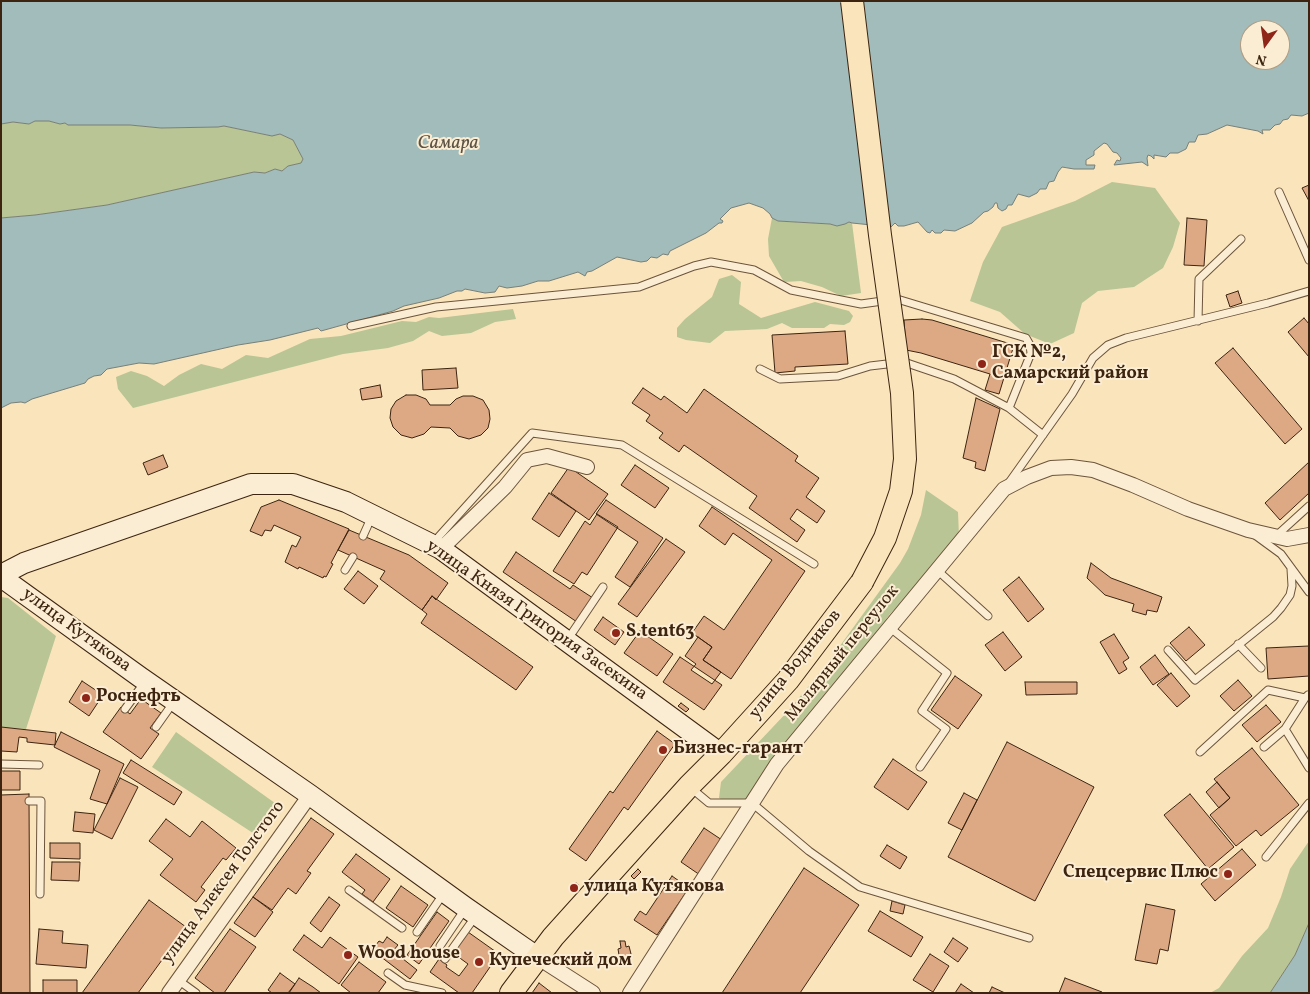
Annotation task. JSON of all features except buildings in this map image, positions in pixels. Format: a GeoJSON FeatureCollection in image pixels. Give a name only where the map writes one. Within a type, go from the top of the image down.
{"type":"FeatureCollection","features":[{"type":"Feature","properties":{"kind":"main road","name":"улица Водников"},"geometry":{"type":"LineString","coordinates":[[511,993],[537,957],[689,786],[721,754],[788,680],[862,582],[885,538],[901,491],[905,459],[902,393],[880,235],[852,1]]}},
{"type":"Feature","properties":{"kind":"main road","name":"улица Князя Григория Засекина"},"geometry":{"type":"LineString","coordinates":[[1,576],[24,563],[251,484],[293,484],[346,502],[436,547],[721,754]]}},
{"type":"Feature","properties":{"kind":"main road","name":"улица Кутякова"},"geometry":{"type":"LineString","coordinates":[[1,576],[174,701],[310,795],[537,957]]}},
{"type":"Feature","properties":{"kind":"street"},"geometry":{"type":"LineString","coordinates":[[436,547],[505,487],[527,460],[547,456],[587,467]]}},
{"type":"Feature","properties":{"kind":"street"},"geometry":{"type":"LineString","coordinates":[[1004,489],[1027,477],[1051,468],[1071,467],[1093,470],[1132,484],[1188,509],[1248,530],[1287,538],[1309,535]]}},
{"type":"Feature","properties":{"kind":"street","name":"Малярный переулок"},"geometry":{"type":"LineString","coordinates":[[630,993],[777,764],[1004,489]]}},
{"type":"Feature","properties":{"kind":"street","name":"улица Алексея Толстого"},"geometry":{"type":"LineString","coordinates":[[169,993],[310,795]]}},
{"type":"Feature","properties":{"kind":"street","name":"улица Кутякова"},"geometry":{"type":"LineString","coordinates":[[537,957],[593,993]]}},
{"type":"Feature","properties":{"kind":"lane"},"geometry":{"type":"LineString","coordinates":[[1279,192],[1309,260]]}},
{"type":"Feature","properties":{"kind":"lane"},"geometry":{"type":"LineString","coordinates":[[1198,321],[1199,279],[1241,239]]}},
{"type":"Feature","properties":{"kind":"lane"},"geometry":{"type":"LineString","coordinates":[[351,326],[436,307],[639,287],[694,266],[711,262],[754,270],[791,290],[861,304],[897,298],[1026,338],[1030,345],[1031,353],[1009,408]]}},
{"type":"Feature","properties":{"kind":"lane"},"geometry":{"type":"LineString","coordinates":[[1004,489],[1072,394],[1093,358],[1108,345],[1126,338],[1268,304],[1307,292],[1309,285]]}},
{"type":"Feature","properties":{"kind":"lane"},"geometry":{"type":"LineString","coordinates":[[760,369],[780,379],[838,376],[870,366],[904,362],[954,379],[1009,408],[1043,435]]}},
{"type":"Feature","properties":{"kind":"lane"},"geometry":{"type":"LineString","coordinates":[[436,547],[532,433],[622,445],[814,564]]}},
{"type":"Feature","properties":{"kind":"lane"},"geometry":{"type":"LineString","coordinates":[[1276,536],[1309,506]]}},
{"type":"Feature","properties":{"kind":"lane"},"geometry":{"type":"LineString","coordinates":[[363,536],[372,515]]}},
{"type":"Feature","properties":{"kind":"lane"},"geometry":{"type":"LineString","coordinates":[[1248,530],[1281,554],[1309,592]]}},
{"type":"Feature","properties":{"kind":"lane"},"geometry":{"type":"LineString","coordinates":[[345,570],[353,557]]}},
{"type":"Feature","properties":{"kind":"lane"},"geometry":{"type":"LineString","coordinates":[[1168,650],[1195,680],[1273,617],[1281,608],[1290,595],[1292,586],[1291,568]]}},
{"type":"Feature","properties":{"kind":"lane"},"geometry":{"type":"LineString","coordinates":[[936,570],[988,616]]}},
{"type":"Feature","properties":{"kind":"lane"},"geometry":{"type":"LineString","coordinates":[[567,641],[603,588]]}},
{"type":"Feature","properties":{"kind":"lane"},"geometry":{"type":"LineString","coordinates":[[889,627],[947,672],[922,711],[946,729],[920,767]]}},
{"type":"Feature","properties":{"kind":"lane"},"geometry":{"type":"LineString","coordinates":[[1238,644],[1261,668]]}},
{"type":"Feature","properties":{"kind":"lane"},"geometry":{"type":"LineString","coordinates":[[126,709],[145,680]]}},
{"type":"Feature","properties":{"kind":"lane"},"geometry":{"type":"LineString","coordinates":[[1200,752],[1268,690],[1307,696],[1285,729],[1264,747]]}},
{"type":"Feature","properties":{"kind":"lane"},"geometry":{"type":"LineString","coordinates":[[156,727],[174,701]]}},
{"type":"Feature","properties":{"kind":"lane"},"geometry":{"type":"LineString","coordinates":[[1285,729],[1309,768]]}},
{"type":"Feature","properties":{"kind":"lane"},"geometry":{"type":"LineString","coordinates":[[1,764],[40,765]]}},
{"type":"Feature","properties":{"kind":"lane"},"geometry":{"type":"LineString","coordinates":[[689,786],[708,803],[752,802],[809,851],[860,887],[1029,938]]}},
{"type":"Feature","properties":{"kind":"lane"},"geometry":{"type":"LineString","coordinates":[[29,801],[41,801],[40,894]]}},
{"type":"Feature","properties":{"kind":"lane"},"geometry":{"type":"LineString","coordinates":[[1266,857],[1309,803]]}},
{"type":"Feature","properties":{"kind":"lane"},"geometry":{"type":"LineString","coordinates":[[349,890],[402,928]]}},
{"type":"Feature","properties":{"kind":"lane"},"geometry":{"type":"LineString","coordinates":[[417,932],[444,892]]}},
{"type":"Feature","properties":{"kind":"lane"},"geometry":{"type":"LineString","coordinates":[[440,946],[471,911]]}},
{"type":"Feature","properties":{"kind":"lane"},"geometry":{"type":"LineString","coordinates":[[445,959],[471,911]]}},
{"type":"Feature","properties":{"kind":"lane"},"geometry":{"type":"LineString","coordinates":[[388,973],[406,985],[442,993]]}},
{"type":"Feature","properties":{"kind":"lane"},"geometry":{"type":"LineString","coordinates":[[178,980],[196,993]]}},
{"type":"Feature","properties":{"kind":"green space"},"geometry":{"type":"Polygon","coordinates":[[[35,121],[49,121],[69,125],[130,125],[161,128],[224,126],[272,136],[280,134],[293,140],[303,159],[301,163],[288,166],[282,171],[275,169],[265,173],[254,172],[107,205],[1,218],[1,124],[13,122],[29,124],[35,121]]]}},
{"type":"Feature","properties":{"kind":"green space"},"geometry":{"type":"Polygon","coordinates":[[[1112,182],[1155,188],[1180,223],[1173,247],[1163,268],[1134,287],[1098,291],[1082,303],[1074,333],[1050,344],[1025,334],[1000,312],[970,301],[983,262],[1002,227],[1075,201],[1112,182]]]}},
{"type":"Feature","properties":{"kind":"green space"},"geometry":{"type":"Polygon","coordinates":[[[772,218],[778,221],[837,226],[849,222],[852,223],[861,293],[841,296],[822,287],[801,281],[784,282],[769,256],[768,239],[772,218]]]}},
{"type":"Feature","properties":{"kind":"green space"},"geometry":{"type":"Polygon","coordinates":[[[732,275],[741,282],[739,304],[761,318],[815,302],[849,311],[853,316],[850,322],[844,325],[830,324],[824,328],[792,328],[782,323],[767,329],[725,331],[710,343],[677,337],[677,328],[712,297],[719,279],[732,275]]]}},
{"type":"Feature","properties":{"kind":"green space"},"geometry":{"type":"Polygon","coordinates":[[[513,309],[516,319],[495,322],[471,333],[442,336],[429,331],[413,341],[388,348],[343,354],[133,408],[118,389],[116,377],[131,371],[147,376],[164,386],[179,375],[201,364],[222,369],[246,355],[268,358],[310,339],[341,336],[402,321],[416,322],[429,317],[439,318],[513,309]]]}},
{"type":"Feature","properties":{"kind":"green space"},"geometry":{"type":"Polygon","coordinates":[[[926,490],[958,512],[959,537],[934,568],[890,614],[763,789],[746,799],[728,803],[719,798],[721,782],[789,710],[829,661],[900,563],[908,549],[921,515],[926,490]]]}},
{"type":"Feature","properties":{"kind":"green space"},"geometry":{"type":"Polygon","coordinates":[[[1,597],[8,598],[56,636],[26,729],[1,728],[1,597]]]}},
{"type":"Feature","properties":{"kind":"green space"},"geometry":{"type":"Polygon","coordinates":[[[176,732],[279,806],[256,835],[152,767],[176,732]]]}},
{"type":"Feature","properties":{"kind":"green space"},"geometry":{"type":"Polygon","coordinates":[[[1309,841],[1309,923],[1295,955],[1270,993],[1210,993],[1219,988],[1242,956],[1268,928],[1290,869],[1309,841]]]}},
{"type":"Feature","properties":{"kind":"water","name":"Самара"},"geometry":{"type":"Polygon","coordinates":[[[1,1],[1309,1],[1309,113],[1302,116],[1291,115],[1288,119],[1283,120],[1270,130],[1262,130],[1263,134],[1258,131],[1227,125],[1207,134],[1198,135],[1195,142],[1189,142],[1186,149],[1178,153],[1170,153],[1166,157],[1154,155],[1154,159],[1148,155],[1148,166],[1142,162],[1114,165],[1121,158],[1104,143],[1094,151],[1094,155],[1086,160],[1086,165],[1095,165],[1094,169],[1062,167],[1054,181],[1049,182],[1046,189],[1040,189],[1029,197],[1018,194],[1012,205],[1008,205],[1002,211],[998,208],[997,203],[995,203],[993,207],[972,223],[955,231],[944,230],[941,233],[935,233],[932,230],[930,233],[918,222],[904,226],[898,226],[895,223],[891,227],[849,222],[837,226],[778,221],[772,218],[763,208],[749,203],[731,208],[720,219],[723,221],[722,223],[670,251],[668,255],[663,254],[657,258],[651,257],[647,261],[641,262],[617,257],[587,272],[585,276],[578,272],[549,281],[538,281],[522,286],[507,288],[499,286],[495,292],[485,293],[465,289],[321,331],[318,328],[154,364],[139,363],[107,369],[101,375],[88,379],[85,383],[32,399],[25,403],[11,403],[1,408],[1,218],[107,205],[254,172],[265,173],[275,169],[282,171],[288,166],[301,163],[303,159],[293,140],[280,134],[272,136],[224,126],[161,128],[130,125],[68,125],[49,121],[35,121],[29,124],[13,122],[1,124],[1,1]]]}},
{"type":"Feature","properties":{"kind":"water"},"geometry":{"type":"Polygon","coordinates":[[[1309,923],[1309,993],[1270,993],[1295,955],[1309,923]]]}},
{"type":"Feature","properties":{"kind":"place","name":"ГСК №2, Самарский район"},"geometry":{"type":"Point","coordinates":[982,364]}},
{"type":"Feature","properties":{"kind":"place","name":"S.tent63"},"geometry":{"type":"Point","coordinates":[616,633]}},
{"type":"Feature","properties":{"kind":"place","name":"Роснефть"},"geometry":{"type":"Point","coordinates":[86,698]}},
{"type":"Feature","properties":{"kind":"place","name":"Бизнес-гарант"},"geometry":{"type":"Point","coordinates":[663,750]}},
{"type":"Feature","properties":{"kind":"place","name":"Спецсервис Плюс"},"geometry":{"type":"Point","coordinates":[1228,874]}},
{"type":"Feature","properties":{"kind":"place","name":"улица Кутякова"},"geometry":{"type":"Point","coordinates":[574,888]}},
{"type":"Feature","properties":{"kind":"place","name":"Wood house"},"geometry":{"type":"Point","coordinates":[348,955]}},
{"type":"Feature","properties":{"kind":"place","name":"Купеческий дом"},"geometry":{"type":"Point","coordinates":[479,962]}}]}
